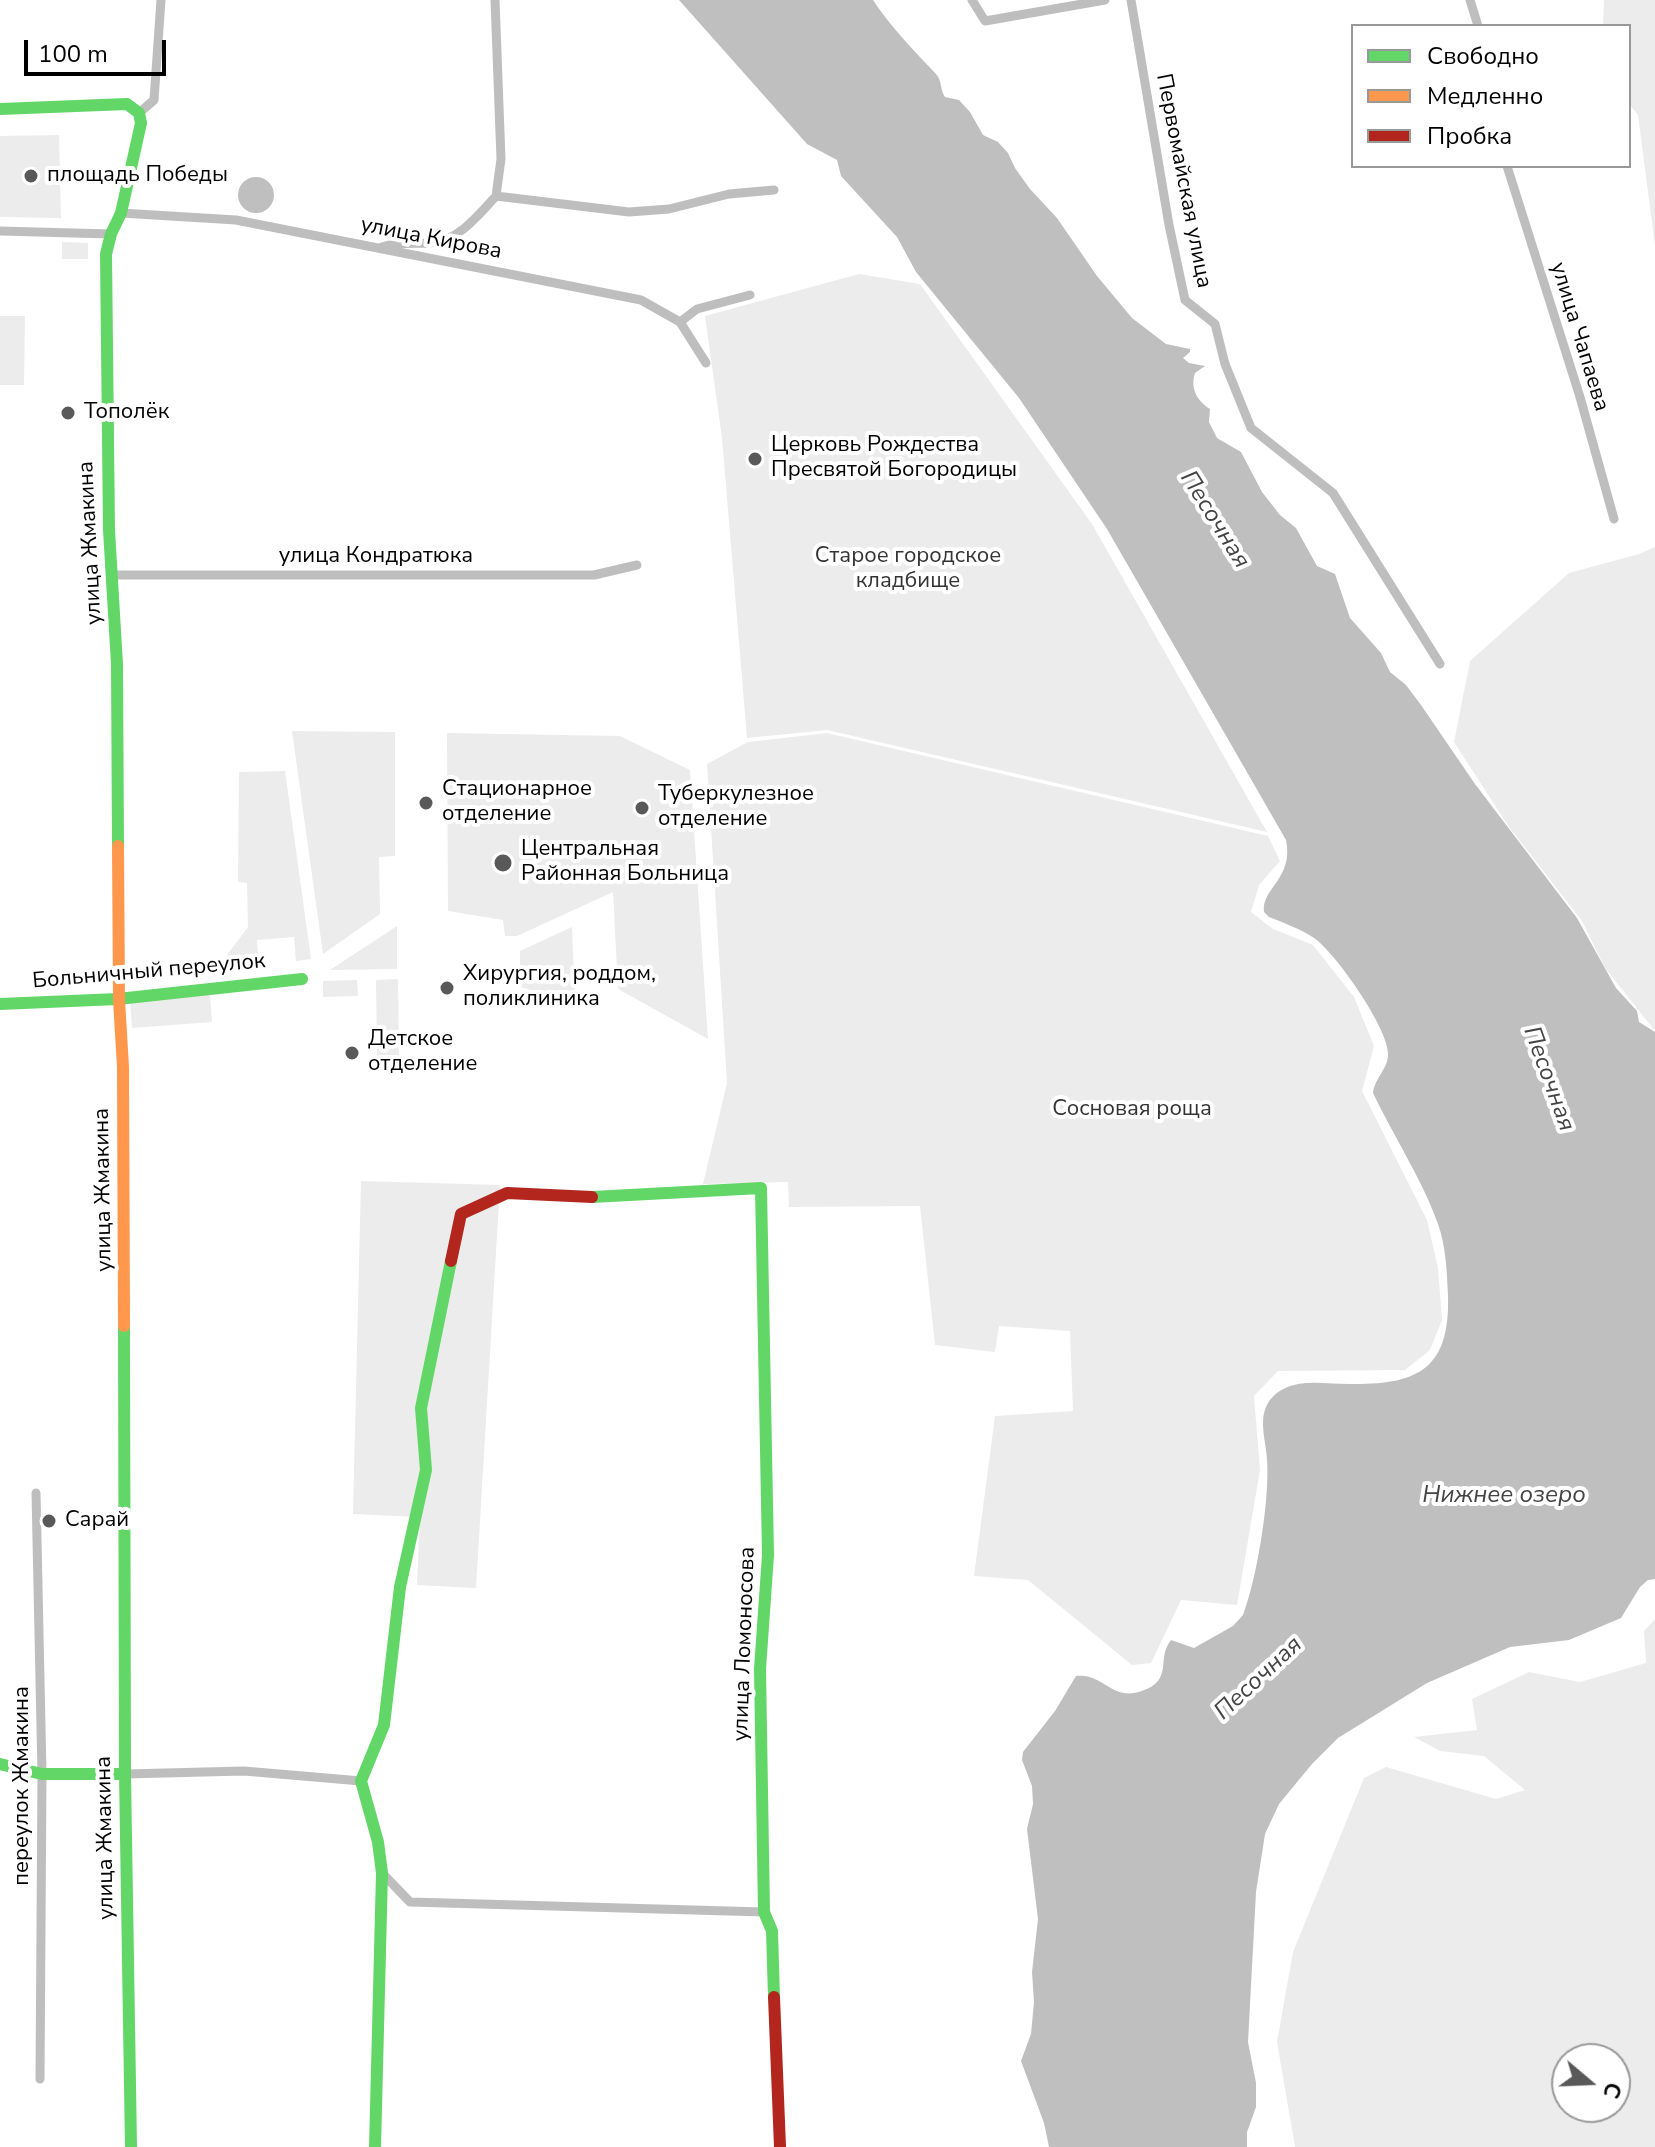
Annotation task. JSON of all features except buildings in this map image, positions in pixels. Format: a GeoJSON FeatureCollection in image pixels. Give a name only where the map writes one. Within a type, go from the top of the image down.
{"type":"FeatureCollection","features":[{"type":"Feature","properties":{"kind":"street"},"geometry":{"type":"LineString","coordinates":[[139,113],[154,100],[161,0]]}},
{"type":"Feature","properties":{"kind":"street"},"geometry":{"type":"LineString","coordinates":[[376,249],[390,244],[449,239],[478,217],[496,196],[501,159],[495,0]]}},
{"type":"Feature","properties":{"kind":"street"},"geometry":{"type":"LineString","coordinates":[[972,0],[985,21],[1105,0]]}},
{"type":"Feature","properties":{"kind":"street","name":"Первомайская улица"},"geometry":{"type":"LineString","coordinates":[[1131,0],[1169,225],[1185,300],[1215,324],[1225,364],[1251,428],[1333,493],[1440,664]]}},
{"type":"Feature","properties":{"kind":"street"},"geometry":{"type":"LineString","coordinates":[[1470,0],[1477,24]]}},
{"type":"Feature","properties":{"kind":"street"},"geometry":{"type":"LineString","coordinates":[[0,109],[127,104],[139,113],[141,123],[121,213],[111,234],[0,231]]}},
{"type":"Feature","properties":{"kind":"street","name":"улица Чапаева"},"geometry":{"type":"LineString","coordinates":[[1508,168],[1580,397],[1614,519]]}},
{"type":"Feature","properties":{"kind":"street"},"geometry":{"type":"LineString","coordinates":[[496,196],[629,212],[669,209],[729,194],[774,190]]}},
{"type":"Feature","properties":{"kind":"street","name":"улица Кирова"},"geometry":{"type":"LineString","coordinates":[[121,213],[236,220],[641,300],[680,322],[706,363]]}},
{"type":"Feature","properties":{"kind":"street","name":"улица Жмакина"},"geometry":{"type":"LineString","coordinates":[[111,234],[106,254],[107,407],[119,804],[118,999],[123,1067],[125,1774],[131,2147]]}},
{"type":"Feature","properties":{"kind":"street"},"geometry":{"type":"LineString","coordinates":[[680,322],[697,309],[750,295]]}},
{"type":"Feature","properties":{"kind":"street","name":"улица Кондратюка"},"geometry":{"type":"LineString","coordinates":[[113,575],[594,575],[637,565]]}},
{"type":"Feature","properties":{"kind":"street","name":"Больничный переулок"},"geometry":{"type":"LineString","coordinates":[[0,1004],[118,999],[302,979]]}},
{"type":"Feature","properties":{"kind":"street","name":"улица Ломоносова"},"geometry":{"type":"LineString","coordinates":[[361,1781],[384,1725],[400,1587],[426,1470],[421,1408],[461,1214],[507,1193],[603,1197],[761,1188],[768,1555],[760,1669],[764,1912],[772,1931],[780,2147]]}},
{"type":"Feature","properties":{"kind":"street","name":"переулок Жмакина"},"geometry":{"type":"LineString","coordinates":[[36,1493],[42,1774],[40,2079]]}},
{"type":"Feature","properties":{"kind":"street"},"geometry":{"type":"LineString","coordinates":[[0,1764],[42,1774],[244,1771],[361,1781],[378,1842],[382,1873],[375,2147]]}},
{"type":"Feature","properties":{"kind":"street"},"geometry":{"type":"LineString","coordinates":[[382,1873],[410,1902],[764,1912]]}},
{"type":"Feature","properties":{"kind":"green space"},"geometry":{"type":"Polygon","coordinates":[[[1604,0],[1655,0],[1655,246],[1638,115],[1631,106],[1631,24],[1603,24],[1604,0]]]}},
{"type":"Feature","properties":{"kind":"green space","name":"площадь Победы"},"geometry":{"type":"Polygon","coordinates":[[[59,135],[61,218],[0,217],[0,136],[59,135]]]}},
{"type":"Feature","properties":{"kind":"green space"},"geometry":{"type":"Polygon","coordinates":[[[62,242],[88,243],[88,259],[62,259],[62,242]]]}},
{"type":"Feature","properties":{"kind":"green space","name":"Старое городское кладбище"},"geometry":{"type":"Polygon","coordinates":[[[859,274],[920,284],[1092,524],[1267,832],[827,730],[747,738],[722,438],[705,316],[859,274]]]}},
{"type":"Feature","properties":{"kind":"green space"},"geometry":{"type":"Polygon","coordinates":[[[0,316],[25,316],[24,385],[0,385],[0,316]]]}},
{"type":"Feature","properties":{"kind":"green space"},"geometry":{"type":"Polygon","coordinates":[[[1655,547],[1655,1031],[1605,968],[1582,921],[1509,827],[1454,742],[1470,661],[1569,573],[1655,547]]]}},
{"type":"Feature","properties":{"kind":"green space"},"geometry":{"type":"Polygon","coordinates":[[[292,731],[395,732],[395,856],[379,857],[380,914],[323,954],[292,731]]]}},
{"type":"Feature","properties":{"kind":"green space"},"geometry":{"type":"Polygon","coordinates":[[[447,733],[620,736],[690,770],[708,1039],[618,989],[613,892],[517,936],[505,936],[503,920],[448,911],[447,733]]]}},
{"type":"Feature","properties":{"kind":"green space","name":"Сосновая роща"},"geometry":{"type":"Polygon","coordinates":[[[827,733],[1268,836],[1280,861],[1259,885],[1251,912],[1273,929],[1313,945],[1354,997],[1374,1046],[1362,1091],[1427,1220],[1438,1268],[1442,1320],[1430,1350],[1405,1370],[1278,1371],[1254,1396],[1260,1470],[1237,1605],[1181,1600],[1151,1663],[1132,1665],[1028,1580],[974,1576],[995,1416],[1073,1411],[1070,1331],[999,1326],[995,1352],[935,1345],[920,1206],[789,1207],[788,1182],[703,1184],[727,1083],[707,764],[748,742],[827,733]]]}},
{"type":"Feature","properties":{"kind":"green space"},"geometry":{"type":"Polygon","coordinates":[[[285,771],[311,959],[296,961],[294,937],[257,940],[259,971],[212,975],[248,927],[247,883],[238,882],[239,772],[285,771]]]}},
{"type":"Feature","properties":{"kind":"green space"},"geometry":{"type":"Polygon","coordinates":[[[397,926],[397,969],[330,970],[397,926]]]}},
{"type":"Feature","properties":{"kind":"green space"},"geometry":{"type":"Polygon","coordinates":[[[572,927],[575,1002],[520,987],[520,951],[572,927]]]}},
{"type":"Feature","properties":{"kind":"green space"},"geometry":{"type":"Polygon","coordinates":[[[398,979],[399,1056],[377,1056],[376,980],[398,979]]]}},
{"type":"Feature","properties":{"kind":"green space"},"geometry":{"type":"Polygon","coordinates":[[[357,980],[358,996],[323,997],[323,981],[357,980]]]}},
{"type":"Feature","properties":{"kind":"green space"},"geometry":{"type":"Polygon","coordinates":[[[210,994],[212,1022],[132,1028],[130,1000],[210,994]]]}},
{"type":"Feature","properties":{"kind":"green space"},"geometry":{"type":"Polygon","coordinates":[[[361,1181],[500,1185],[476,1588],[417,1585],[420,1517],[353,1514],[361,1181]]]}},
{"type":"Feature","properties":{"kind":"green space"},"geometry":{"type":"Polygon","coordinates":[[[1655,1619],[1655,2147],[1295,2147],[1277,2042],[1293,1952],[1364,1778],[1386,1767],[1496,1799],[1525,1790],[1484,1756],[1440,1751],[1414,1737],[1477,1730],[1472,1699],[1529,1672],[1580,1682],[1646,1663],[1644,1631],[1655,1619]]]}},
{"type":"Feature","properties":{"kind":"water","name":"Нижнее озеро"},"geometry":{"type":"Polygon","coordinates":[[[679,0],[873,0],[938,76],[945,97],[959,100],[983,135],[998,142],[1008,153],[1030,189],[1057,218],[1097,276],[1132,318],[1166,344],[1190,349],[1183,358],[1189,363],[1205,366],[1195,373],[1194,389],[1201,402],[1210,409],[1209,422],[1217,438],[1241,452],[1262,492],[1280,515],[1296,528],[1317,566],[1335,574],[1350,618],[1381,653],[1390,672],[1406,685],[1475,784],[1577,918],[1616,988],[1637,1011],[1639,1022],[1655,1032],[1655,1579],[1648,1580],[1640,1587],[1621,1618],[1569,1640],[1510,1647],[1427,1683],[1338,1738],[1279,1804],[1265,1834],[1256,1892],[1248,2042],[1256,2083],[1256,2107],[1247,2132],[1247,2147],[1049,2147],[1044,2123],[1021,2061],[1031,2034],[1034,2002],[1032,1972],[1038,1919],[1027,1829],[1033,1804],[1032,1786],[1022,1760],[1023,1752],[1055,1711],[1076,1676],[1093,1678],[1123,1693],[1142,1691],[1158,1681],[1171,1640],[1194,1648],[1233,1626],[1243,1615],[1253,1581],[1264,1516],[1267,1459],[1263,1421],[1266,1407],[1278,1392],[1296,1384],[1373,1384],[1411,1376],[1425,1368],[1443,1341],[1447,1321],[1447,1269],[1441,1232],[1424,1191],[1373,1093],[1388,1058],[1386,1041],[1379,1026],[1359,991],[1323,946],[1309,935],[1264,912],[1267,896],[1286,864],[1286,840],[1107,529],[1019,398],[916,272],[897,237],[841,176],[837,160],[807,144],[679,0]]]}},
{"type":"Feature","properties":{"kind":"water"},"geometry":{"type":"Polygon","coordinates":[[[256,177],[269,182],[274,195],[269,208],[256,213],[243,208],[238,195],[243,182],[256,177]]]}},
{"type":"Feature","properties":{"kind":"traffic: fast"},"geometry":{"type":"LineString","coordinates":[[0,109],[127,104],[139,113],[141,123],[121,213],[106,254],[109,530],[117,664],[118,846]]}},
{"type":"Feature","properties":{"kind":"traffic: fast"},"geometry":{"type":"LineString","coordinates":[[0,1004],[118,999],[302,979]]}},
{"type":"Feature","properties":{"kind":"traffic: fast"},"geometry":{"type":"LineString","coordinates":[[592,1197],[761,1188],[768,1555],[760,1669],[764,1912],[772,1931],[774,1997]]}},
{"type":"Feature","properties":{"kind":"traffic: fast"},"geometry":{"type":"LineString","coordinates":[[375,2147],[382,1873],[378,1842],[361,1781],[384,1725],[400,1587],[426,1470],[421,1408],[451,1261]]}},
{"type":"Feature","properties":{"kind":"traffic: fast"},"geometry":{"type":"LineString","coordinates":[[124,1326],[125,1774],[131,2147]]}},
{"type":"Feature","properties":{"kind":"traffic: fast"},"geometry":{"type":"LineString","coordinates":[[0,1764],[42,1774],[125,1774]]}},
{"type":"Feature","properties":{"kind":"traffic: slow"},"geometry":{"type":"LineString","coordinates":[[118,846],[124,1326]]}},
{"type":"Feature","properties":{"kind":"traffic: jam"},"geometry":{"type":"LineString","coordinates":[[451,1261],[461,1214],[507,1193],[592,1197]]}},
{"type":"Feature","properties":{"kind":"traffic: jam"},"geometry":{"type":"LineString","coordinates":[[774,1997],[780,2147]]}},
{"type":"Feature","properties":{"kind":"place","name":"площадь Победы"},"geometry":{"type":"Point","coordinates":[31,176]}},
{"type":"Feature","properties":{"kind":"place","name":"Тополёк"},"geometry":{"type":"Point","coordinates":[68,413]}},
{"type":"Feature","properties":{"kind":"place","name":"Церковь Рождества Пресвятой Богородицы"},"geometry":{"type":"Point","coordinates":[755,459]}},
{"type":"Feature","properties":{"kind":"place","name":"Стационарное отделение"},"geometry":{"type":"Point","coordinates":[426,803]}},
{"type":"Feature","properties":{"kind":"place","name":"Туберкулезное отделение"},"geometry":{"type":"Point","coordinates":[642,808]}},
{"type":"Feature","properties":{"kind":"place","name":"Центральная Районная Больница"},"geometry":{"type":"Point","coordinates":[503,863]}},
{"type":"Feature","properties":{"kind":"place","name":"Хирургия, роддом, поликлиника"},"geometry":{"type":"Point","coordinates":[447,988]}},
{"type":"Feature","properties":{"kind":"place","name":"Детское отделение"},"geometry":{"type":"Point","coordinates":[352,1053]}},
{"type":"Feature","properties":{"kind":"place","name":"Сарай"},"geometry":{"type":"Point","coordinates":[49,1521]}},
{"type":"Feature","properties":{"kind":"water label","name":"Песочная"},"geometry":{"type":"Point","coordinates":[1214,520]}},
{"type":"Feature","properties":{"kind":"water label","name":"Песочная"},"geometry":{"type":"Point","coordinates":[1548,1079]}},
{"type":"Feature","properties":{"kind":"water label","name":"Песочная"},"geometry":{"type":"Point","coordinates":[1259,1679]}}]}
